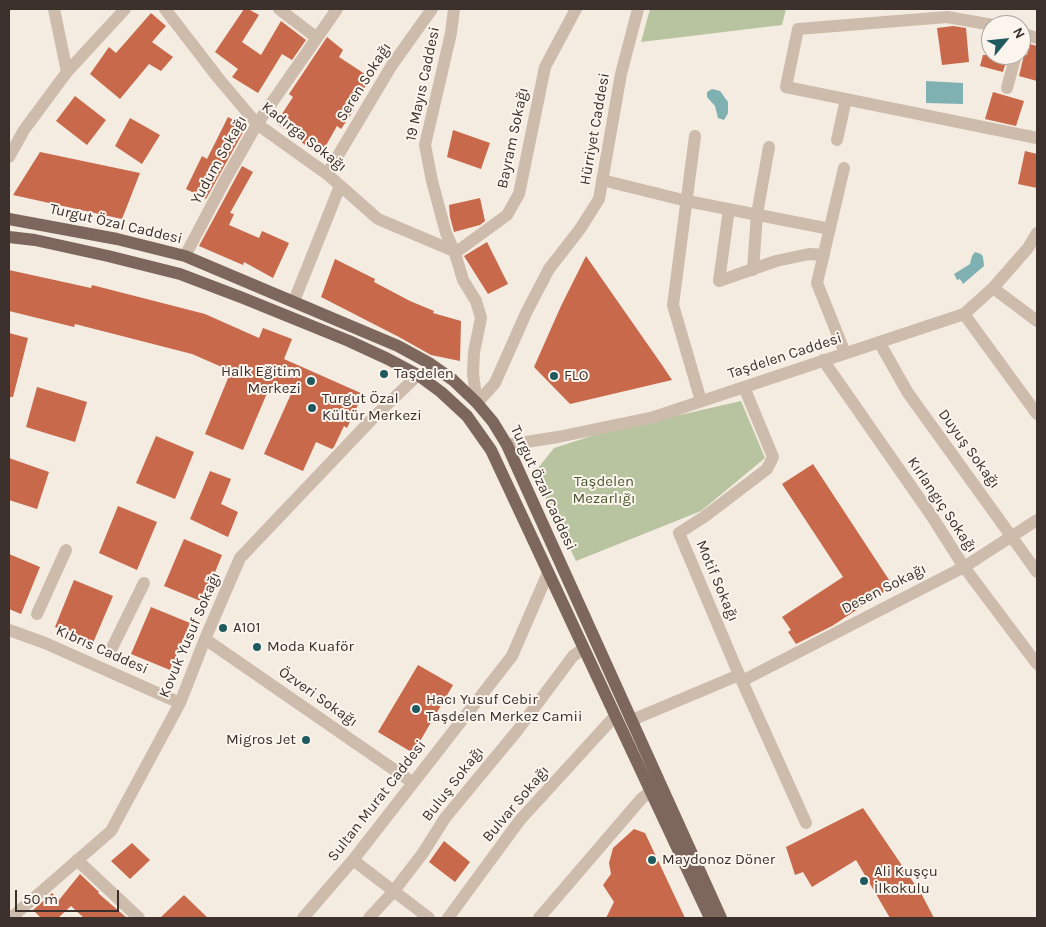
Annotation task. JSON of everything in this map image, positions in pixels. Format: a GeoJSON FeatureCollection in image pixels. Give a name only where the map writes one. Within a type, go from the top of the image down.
{"type":"FeatureCollection","features":[{"type":"Feature","properties":{"kind":"main road","name":"Turgut Özal Caddesi"},"geometry":{"type":"LineString","coordinates":[[9,219],[117,238],[185,256],[398,346],[453,380],[477,403],[493,422],[507,445],[545,533],[722,918]]}},
{"type":"Feature","properties":{"kind":"main road","name":"Turgut Özal Caddesi"},"geometry":{"type":"LineString","coordinates":[[9,237],[35,240],[180,274],[349,341],[388,359],[418,375],[441,392],[467,416],[491,450],[710,918]]}},
{"type":"Feature","properties":{"kind":"main road"},"geometry":{"type":"LineString","coordinates":[[288,317],[294,301]]}},
{"type":"Feature","properties":{"kind":"main road"},"geometry":{"type":"LineString","coordinates":[[467,416],[477,403]]}},
{"type":"Feature","properties":{"kind":"main road"},"geometry":{"type":"LineString","coordinates":[[491,450],[507,445]]}},
{"type":"Feature","properties":{"kind":"street"},"geometry":{"type":"LineString","coordinates":[[54,9],[67,72]]}},
{"type":"Feature","properties":{"kind":"street"},"geometry":{"type":"LineString","coordinates":[[9,157],[24,130],[67,72],[125,9]]}},
{"type":"Feature","properties":{"kind":"street","name":"Kadırga Sokağı"},"geometry":{"type":"LineString","coordinates":[[165,9],[219,79],[258,124],[327,174],[378,219],[455,252]]}},
{"type":"Feature","properties":{"kind":"street"},"geometry":{"type":"LineString","coordinates":[[278,9],[317,38]]}},
{"type":"Feature","properties":{"kind":"street","name":"Yudum Sokağı"},"geometry":{"type":"LineString","coordinates":[[185,256],[258,124],[337,9]]}},
{"type":"Feature","properties":{"kind":"street","name":"Seren Sokağı"},"geometry":{"type":"LineString","coordinates":[[327,174],[392,65],[432,9]]}},
{"type":"Feature","properties":{"kind":"street","name":"19 Mayıs Caddesi"},"geometry":{"type":"LineString","coordinates":[[454,9],[451,33],[425,145],[432,181],[446,233],[455,252],[463,280],[476,301],[481,318],[474,352],[473,374],[477,403]]}},
{"type":"Feature","properties":{"kind":"street","name":"Bayram Sokağı"},"geometry":{"type":"LineString","coordinates":[[455,252],[507,215],[519,194],[545,67],[576,9]]}},
{"type":"Feature","properties":{"kind":"street","name":"Hürriyet Caddesi"},"geometry":{"type":"LineString","coordinates":[[477,403],[494,383],[527,311],[549,269],[580,229],[598,199],[622,74],[638,9]]}},
{"type":"Feature","properties":{"kind":"street"},"geometry":{"type":"LineString","coordinates":[[981,23],[947,17],[798,29],[786,87],[1037,138]]}},
{"type":"Feature","properties":{"kind":"street"},"geometry":{"type":"LineString","coordinates":[[1007,88],[1013,65]]}},
{"type":"Feature","properties":{"kind":"street"},"geometry":{"type":"LineString","coordinates":[[837,140],[846,99]]}},
{"type":"Feature","properties":{"kind":"street"},"geometry":{"type":"LineString","coordinates":[[695,136],[674,305],[701,401]]}},
{"type":"Feature","properties":{"kind":"street"},"geometry":{"type":"LineString","coordinates":[[753,270],[757,214],[769,148]]}},
{"type":"Feature","properties":{"kind":"street"},"geometry":{"type":"LineString","coordinates":[[844,168],[817,283],[845,353]]}},
{"type":"Feature","properties":{"kind":"street"},"geometry":{"type":"LineString","coordinates":[[602,180],[687,201],[830,229]]}},
{"type":"Feature","properties":{"kind":"street"},"geometry":{"type":"LineString","coordinates":[[294,301],[340,186]]}},
{"type":"Feature","properties":{"kind":"street"},"geometry":{"type":"LineString","coordinates":[[728,209],[719,281],[797,256],[824,255]]}},
{"type":"Feature","properties":{"kind":"street","name":"Taşdelen Caddesi"},"geometry":{"type":"LineString","coordinates":[[507,445],[558,437],[654,417],[964,314],[993,288],[1028,248],[1037,233]]}},
{"type":"Feature","properties":{"kind":"street"},"geometry":{"type":"LineString","coordinates":[[993,288],[1037,321]]}},
{"type":"Feature","properties":{"kind":"street"},"geometry":{"type":"LineString","coordinates":[[964,314],[1037,414]]}},
{"type":"Feature","properties":{"kind":"street","name":"Duyuş Sokağı"},"geometry":{"type":"LineString","coordinates":[[879,342],[908,393],[1037,572]]}},
{"type":"Feature","properties":{"kind":"street","name":"Kırlangıç Sokağı"},"geometry":{"type":"LineString","coordinates":[[824,360],[931,515],[964,567],[1032,648],[1037,664]]}},
{"type":"Feature","properties":{"kind":"street","name":"Kovuk Yusuf Sokağı"},"geometry":{"type":"LineString","coordinates":[[11,918],[110,831],[180,703],[240,558],[375,416],[418,375]]}},
{"type":"Feature","properties":{"kind":"street","name":"Motif Sokağı"},"geometry":{"type":"LineString","coordinates":[[744,387],[773,457],[767,469],[704,517],[679,533],[806,823]]}},
{"type":"Feature","properties":{"kind":"street","name":"Desen Sokağı"},"geometry":{"type":"LineString","coordinates":[[632,720],[741,678],[964,567],[1037,520]]}},
{"type":"Feature","properties":{"kind":"street"},"geometry":{"type":"LineString","coordinates":[[37,614],[66,550]]}},
{"type":"Feature","properties":{"kind":"street","name":"Sultan Murat Caddesi"},"geometry":{"type":"LineString","coordinates":[[303,918],[353,860],[512,656],[548,573]]}},
{"type":"Feature","properties":{"kind":"street"},"geometry":{"type":"LineString","coordinates":[[112,648],[144,583]]}},
{"type":"Feature","properties":{"kind":"street","name":"Kıbrıs Caddesi"},"geometry":{"type":"LineString","coordinates":[[9,630],[44,643],[180,703]]}},
{"type":"Feature","properties":{"kind":"street","name":"Özveri Sokağı"},"geometry":{"type":"LineString","coordinates":[[205,639],[412,782]]}},
{"type":"Feature","properties":{"kind":"street","name":"Buluş Sokağı"},"geometry":{"type":"LineString","coordinates":[[369,918],[393,892],[423,853],[445,818],[517,731],[574,656],[583,649]]}},
{"type":"Feature","properties":{"kind":"street","name":"Bulvar Sokağı"},"geometry":{"type":"LineString","coordinates":[[448,918],[520,820],[615,716]]}},
{"type":"Feature","properties":{"kind":"street"},"geometry":{"type":"LineString","coordinates":[[539,918],[642,798],[650,792]]}},
{"type":"Feature","properties":{"kind":"street"},"geometry":{"type":"LineString","coordinates":[[77,860],[139,918]]}},
{"type":"Feature","properties":{"kind":"street"},"geometry":{"type":"LineString","coordinates":[[353,860],[428,918]]}},
{"type":"Feature","properties":{"kind":"green space"},"geometry":{"type":"Polygon","coordinates":[[[650,9],[786,9],[782,25],[641,42],[650,9]]]}},
{"type":"Feature","properties":{"kind":"green space","name":"Taşdelen Mezarlığı"},"geometry":{"type":"Polygon","coordinates":[[[741,401],[765,458],[701,511],[576,561],[534,473],[554,448],[601,433],[741,401]]]}},
{"type":"Feature","properties":{"kind":"water"},"geometry":{"type":"Polygon","coordinates":[[[926,81],[963,83],[963,104],[926,103],[926,81]]]}},
{"type":"Feature","properties":{"kind":"water"},"geometry":{"type":"Polygon","coordinates":[[[712,89],[720,91],[728,102],[728,113],[724,120],[718,118],[715,106],[707,97],[707,92],[712,89]]]}},
{"type":"Feature","properties":{"kind":"water"},"geometry":{"type":"Polygon","coordinates":[[[975,252],[983,257],[984,266],[963,284],[960,279],[957,280],[954,274],[970,264],[975,252]]]}},
{"type":"Feature","properties":{"kind":"building"},"geometry":{"type":"Polygon","coordinates":[[[244,9],[259,15],[242,42],[261,55],[281,21],[306,40],[292,60],[282,54],[258,93],[232,77],[238,69],[215,52],[244,9]]]}},
{"type":"Feature","properties":{"kind":"building"},"geometry":{"type":"Polygon","coordinates":[[[151,13],[166,26],[152,42],[173,57],[161,71],[149,64],[120,99],[90,74],[109,47],[116,53],[151,13]]]}},
{"type":"Feature","properties":{"kind":"building"},"geometry":{"type":"Polygon","coordinates":[[[953,26],[966,28],[969,62],[942,65],[937,28],[953,26]]]}},
{"type":"Feature","properties":{"kind":"building"},"geometry":{"type":"Polygon","coordinates":[[[327,37],[343,50],[339,57],[371,78],[351,108],[354,110],[341,129],[337,126],[320,156],[276,123],[293,97],[289,94],[327,37]]]}},
{"type":"Feature","properties":{"kind":"building"},"geometry":{"type":"Polygon","coordinates":[[[1031,44],[1037,46],[1037,81],[1019,76],[1022,65],[1031,65],[1031,44]]]}},
{"type":"Feature","properties":{"kind":"building"},"geometry":{"type":"Polygon","coordinates":[[[981,62],[981,65],[1005,65],[1003,72],[980,66],[981,62]]]}},
{"type":"Feature","properties":{"kind":"building"},"geometry":{"type":"Polygon","coordinates":[[[993,92],[1024,101],[1016,126],[985,119],[993,92]]]}},
{"type":"Feature","properties":{"kind":"building"},"geometry":{"type":"Polygon","coordinates":[[[75,96],[106,120],[87,145],[56,121],[75,96]]]}},
{"type":"Feature","properties":{"kind":"building"},"geometry":{"type":"Polygon","coordinates":[[[228,117],[246,127],[206,199],[186,189],[202,156],[207,159],[228,117]]]}},
{"type":"Feature","properties":{"kind":"building"},"geometry":{"type":"Polygon","coordinates":[[[130,118],[160,135],[142,164],[115,146],[130,118]]]}},
{"type":"Feature","properties":{"kind":"building"},"geometry":{"type":"Polygon","coordinates":[[[453,130],[490,143],[481,169],[447,157],[453,130]]]}},
{"type":"Feature","properties":{"kind":"building"},"geometry":{"type":"Polygon","coordinates":[[[1025,151],[1037,154],[1037,188],[1018,184],[1025,151]]]}},
{"type":"Feature","properties":{"kind":"building"},"geometry":{"type":"Polygon","coordinates":[[[40,152],[140,173],[122,219],[13,195],[40,152]]]}},
{"type":"Feature","properties":{"kind":"building"},"geometry":{"type":"Polygon","coordinates":[[[242,166],[253,172],[230,213],[234,214],[229,225],[259,238],[262,231],[289,243],[273,278],[244,262],[243,265],[199,246],[242,166]]]}},
{"type":"Feature","properties":{"kind":"building"},"geometry":{"type":"Polygon","coordinates":[[[480,198],[485,221],[480,225],[454,232],[449,205],[480,198]]]}},
{"type":"Feature","properties":{"kind":"building"},"geometry":{"type":"Polygon","coordinates":[[[487,242],[508,284],[488,294],[464,256],[487,242]]]}},
{"type":"Feature","properties":{"kind":"building"},"geometry":{"type":"Polygon","coordinates":[[[586,256],[672,380],[570,404],[534,367],[586,256]]]}},
{"type":"Feature","properties":{"kind":"building"},"geometry":{"type":"Polygon","coordinates":[[[335,259],[375,279],[374,282],[410,301],[434,311],[433,313],[461,321],[460,361],[431,355],[321,297],[335,259]]]}},
{"type":"Feature","properties":{"kind":"building"},"geometry":{"type":"Polygon","coordinates":[[[9,270],[91,288],[92,285],[205,314],[259,338],[263,328],[292,339],[284,359],[363,394],[347,428],[344,426],[334,447],[332,449],[316,442],[303,471],[264,454],[291,394],[270,386],[243,450],[205,434],[231,371],[192,354],[75,324],[74,327],[9,311],[9,270]]]}},
{"type":"Feature","properties":{"kind":"building"},"geometry":{"type":"Polygon","coordinates":[[[9,333],[28,338],[13,397],[9,397],[9,333]]]}},
{"type":"Feature","properties":{"kind":"building"},"geometry":{"type":"Polygon","coordinates":[[[37,387],[87,402],[75,442],[26,427],[37,387]]]}},
{"type":"Feature","properties":{"kind":"building"},"geometry":{"type":"Polygon","coordinates":[[[156,436],[194,452],[175,499],[136,483],[156,436]]]}},
{"type":"Feature","properties":{"kind":"building"},"geometry":{"type":"Polygon","coordinates":[[[9,458],[49,472],[37,509],[9,500],[9,458]]]}},
{"type":"Feature","properties":{"kind":"building"},"geometry":{"type":"Polygon","coordinates":[[[813,464],[893,586],[832,626],[796,644],[788,632],[791,630],[782,617],[843,577],[782,484],[813,464]]]}},
{"type":"Feature","properties":{"kind":"building"},"geometry":{"type":"Polygon","coordinates":[[[210,471],[231,479],[221,504],[238,512],[228,537],[190,519],[210,471]]]}},
{"type":"Feature","properties":{"kind":"building"},"geometry":{"type":"Polygon","coordinates":[[[118,506],[157,522],[137,570],[99,553],[118,506]]]}},
{"type":"Feature","properties":{"kind":"building"},"geometry":{"type":"Polygon","coordinates":[[[184,539],[222,555],[203,602],[164,586],[184,539]]]}},
{"type":"Feature","properties":{"kind":"building"},"geometry":{"type":"Polygon","coordinates":[[[9,554],[40,567],[21,614],[9,609],[9,554]]]}},
{"type":"Feature","properties":{"kind":"building"},"geometry":{"type":"Polygon","coordinates":[[[74,580],[113,596],[93,643],[55,627],[74,580]]]}},
{"type":"Feature","properties":{"kind":"building"},"geometry":{"type":"Polygon","coordinates":[[[151,607],[190,623],[170,670],[131,654],[151,607]]]}},
{"type":"Feature","properties":{"kind":"building","name":"Hacı Yusuf Cebir Taşdelen Merkez Camii"},"geometry":{"type":"Polygon","coordinates":[[[418,665],[453,685],[413,753],[378,732],[418,665]]]}},
{"type":"Feature","properties":{"kind":"building"},"geometry":{"type":"Polygon","coordinates":[[[863,808],[922,895],[934,918],[890,918],[856,860],[812,887],[803,872],[795,875],[786,847],[863,808]]]}},
{"type":"Feature","properties":{"kind":"building"},"geometry":{"type":"Polygon","coordinates":[[[634,829],[645,833],[685,918],[606,918],[614,902],[603,885],[611,874],[609,863],[613,848],[634,829]]]}},
{"type":"Feature","properties":{"kind":"building"},"geometry":{"type":"Polygon","coordinates":[[[444,841],[470,862],[455,882],[429,862],[444,841]]]}},
{"type":"Feature","properties":{"kind":"building"},"geometry":{"type":"Polygon","coordinates":[[[132,843],[150,860],[130,879],[111,861],[132,843]]]}},
{"type":"Feature","properties":{"kind":"building"},"geometry":{"type":"Polygon","coordinates":[[[80,874],[98,893],[127,918],[84,918],[71,906],[58,918],[41,918],[33,910],[52,893],[59,900],[80,874]]]}},
{"type":"Feature","properties":{"kind":"building"},"geometry":{"type":"Polygon","coordinates":[[[184,895],[208,918],[160,918],[184,895]]]}},
{"type":"Feature","properties":{"kind":"place","name":"Taşdelen"},"geometry":{"type":"Point","coordinates":[384,374]}},
{"type":"Feature","properties":{"kind":"place","name":"FLO"},"geometry":{"type":"Point","coordinates":[554,376]}},
{"type":"Feature","properties":{"kind":"place","name":"Halk Eğitim Merkezi"},"geometry":{"type":"Point","coordinates":[311,381]}},
{"type":"Feature","properties":{"kind":"place","name":"Turgut Özal Kültür Merkezi"},"geometry":{"type":"Point","coordinates":[312,408]}},
{"type":"Feature","properties":{"kind":"place","name":"A101"},"geometry":{"type":"Point","coordinates":[223,628]}},
{"type":"Feature","properties":{"kind":"place","name":"Moda Kuaför"},"geometry":{"type":"Point","coordinates":[257,647]}},
{"type":"Feature","properties":{"kind":"place","name":"Hacı Yusuf Cebir Taşdelen Merkez Camii"},"geometry":{"type":"Point","coordinates":[416,709]}},
{"type":"Feature","properties":{"kind":"place","name":"Migros Jet"},"geometry":{"type":"Point","coordinates":[306,740]}},
{"type":"Feature","properties":{"kind":"place","name":"Maydonoz Döner"},"geometry":{"type":"Point","coordinates":[652,860]}},
{"type":"Feature","properties":{"kind":"place","name":"Ali Kuşçu İlkokulu"},"geometry":{"type":"Point","coordinates":[864,881]}}]}
